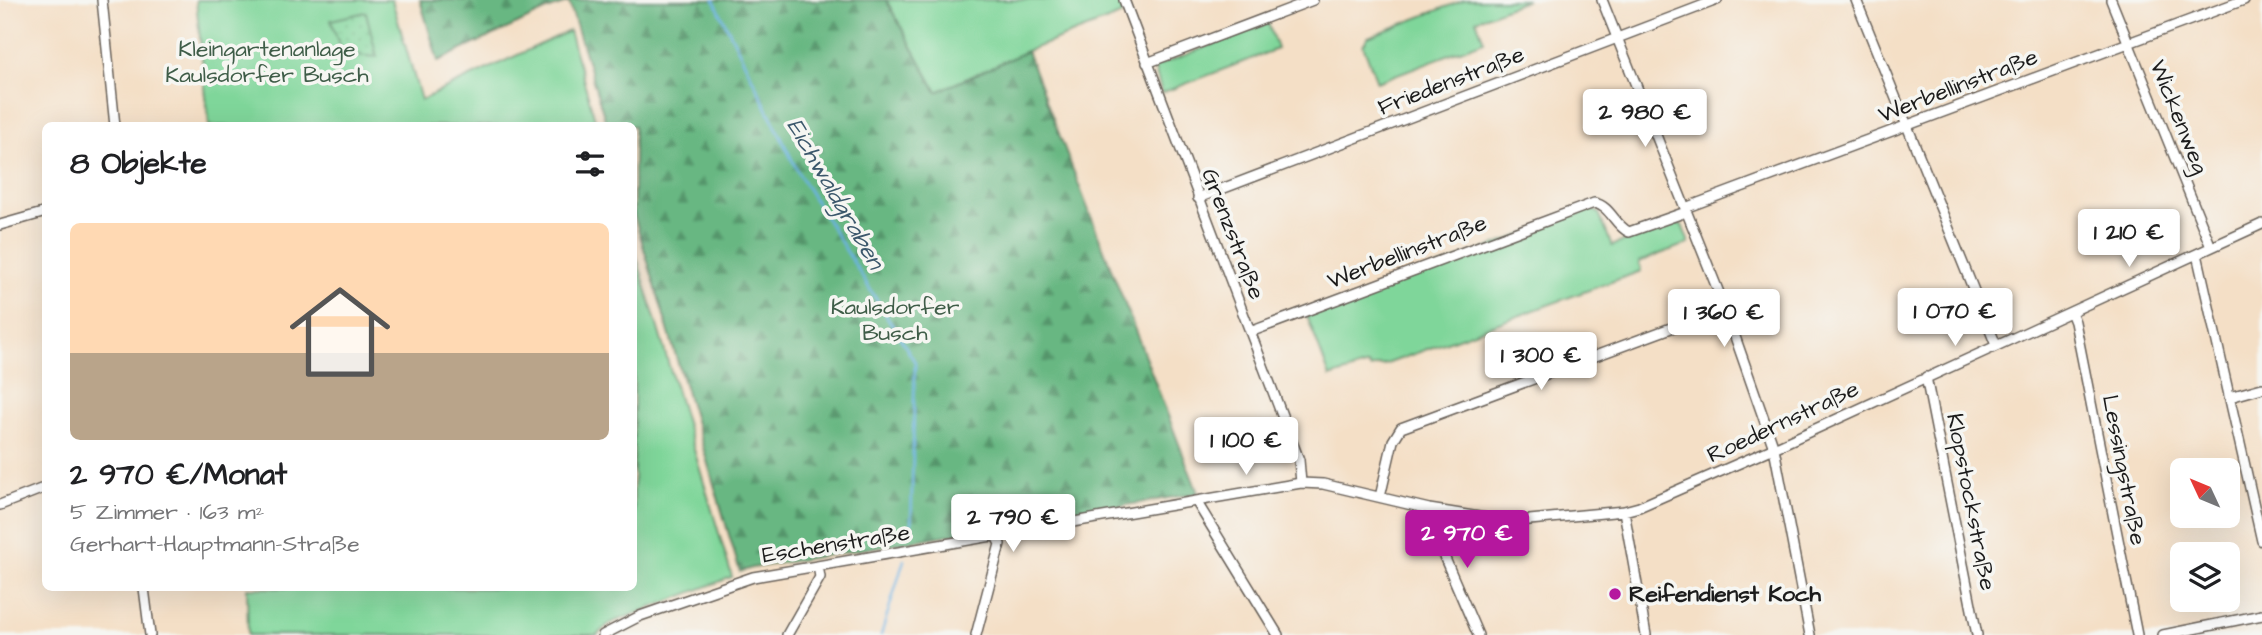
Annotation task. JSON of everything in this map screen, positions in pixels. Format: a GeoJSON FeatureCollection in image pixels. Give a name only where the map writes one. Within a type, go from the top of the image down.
{"type":"FeatureCollection","features":[{"type":"Feature","properties":{"kind":"street"},"geometry":{"type":"LineString","coordinates":[[102,0],[115,122]]}},
{"type":"Feature","properties":{"kind":"street","name":"Grenzstraße"},"geometry":{"type":"LineString","coordinates":[[1124,0],[1298,460],[1301,483]]}},
{"type":"Feature","properties":{"kind":"street"},"geometry":{"type":"LineString","coordinates":[[1147,63],[1313,0]]}},
{"type":"Feature","properties":{"kind":"street"},"geometry":{"type":"LineString","coordinates":[[1602,0],[1725,308],[1774,448],[1810,635]]}},
{"type":"Feature","properties":{"kind":"street","name":"Friedenstraße"},"geometry":{"type":"LineString","coordinates":[[1198,198],[1717,0]]}},
{"type":"Feature","properties":{"kind":"street"},"geometry":{"type":"LineString","coordinates":[[1856,0],[1996,345]]}},
{"type":"Feature","properties":{"kind":"street","name":"Wickenweg"},"geometry":{"type":"LineString","coordinates":[[2111,0],[2211,247]]}},
{"type":"Feature","properties":{"kind":"street","name":"Werbellinstraße"},"geometry":{"type":"LineString","coordinates":[[1250,332],[1594,203],[1605,208],[1620,228],[1629,232],[2244,0]]}},
{"type":"Feature","properties":{"kind":"street"},"geometry":{"type":"LineString","coordinates":[[0,225],[42,213]]}},
{"type":"Feature","properties":{"kind":"street","name":"Roedernstraße"},"geometry":{"type":"LineString","coordinates":[[1333,486],[1429,509],[1519,521],[1639,508],[2262,224]]}},
{"type":"Feature","properties":{"kind":"street"},"geometry":{"type":"LineString","coordinates":[[2197,254],[2262,541]]}},
{"type":"Feature","properties":{"kind":"street"},"geometry":{"type":"LineString","coordinates":[[1380,497],[1393,441],[1398,431],[1405,426],[1725,308]]}},
{"type":"Feature","properties":{"kind":"street","name":"Lessingstraße"},"geometry":{"type":"LineString","coordinates":[[2071,312],[2137,635]]}},
{"type":"Feature","properties":{"kind":"street","name":"Klopstockstraße"},"geometry":{"type":"LineString","coordinates":[[1926,377],[1977,635]]}},
{"type":"Feature","properties":{"kind":"street"},"geometry":{"type":"LineString","coordinates":[[2230,397],[2262,388]]}},
{"type":"Feature","properties":{"kind":"street","name":"Eschenstraße"},"geometry":{"type":"LineString","coordinates":[[603,635],[640,616],[753,577],[1301,483],[1333,486]]}},
{"type":"Feature","properties":{"kind":"street"},"geometry":{"type":"LineString","coordinates":[[0,505],[42,489]]}},
{"type":"Feature","properties":{"kind":"street"},"geometry":{"type":"LineString","coordinates":[[1196,501],[1278,635]]}},
{"type":"Feature","properties":{"kind":"street"},"geometry":{"type":"LineString","coordinates":[[1429,509],[1428,519],[1478,635]]}},
{"type":"Feature","properties":{"kind":"street"},"geometry":{"type":"LineString","coordinates":[[1624,511],[1646,635]]}},
{"type":"Feature","properties":{"kind":"street"},"geometry":{"type":"LineString","coordinates":[[976,635],[1000,544],[996,536]]}},
{"type":"Feature","properties":{"kind":"street"},"geometry":{"type":"LineString","coordinates":[[787,635],[820,577],[818,566]]}},
{"type":"Feature","properties":{"kind":"street"},"geometry":{"type":"LineString","coordinates":[[144,591],[150,635]]}},
{"type":"Feature","properties":{"kind":"street"},"geometry":{"type":"LineString","coordinates":[[2163,635],[2262,615]]}},
{"type":"Feature","properties":{"kind":"green space","name":"Kleingartenanlage Kaulsdorfer Busch"},"geometry":{"type":"Polygon","coordinates":[[[196,0],[392,0],[421,100],[569,31],[596,122],[209,122],[196,0]]]}},
{"type":"Feature","properties":{"kind":"green space","name":"Kaulsdorfer Busch"},"geometry":{"type":"Polygon","coordinates":[[[420,0],[886,0],[937,92],[1027,51],[1198,493],[740,572],[637,225],[637,122],[606,122],[569,2],[438,61],[420,0]]]}},
{"type":"Feature","properties":{"kind":"green space"},"geometry":{"type":"Polygon","coordinates":[[[886,0],[1120,0],[1123,14],[1027,51],[937,92],[886,0]]]}},
{"type":"Feature","properties":{"kind":"green space"},"geometry":{"type":"Polygon","coordinates":[[[1464,0],[1527,0],[1476,20],[1484,41],[1377,82],[1363,45],[1368,37],[1464,0]]]}},
{"type":"Feature","properties":{"kind":"green space"},"geometry":{"type":"Polygon","coordinates":[[[366,12],[377,57],[342,54],[331,20],[366,12]]]}},
{"type":"Feature","properties":{"kind":"green space"},"geometry":{"type":"Polygon","coordinates":[[[1268,23],[1277,49],[1162,93],[1154,67],[1268,23]]]}},
{"type":"Feature","properties":{"kind":"green space"},"geometry":{"type":"Polygon","coordinates":[[[1591,209],[1599,213],[1612,246],[1673,221],[1682,225],[1689,243],[1639,262],[1641,271],[1381,366],[1370,368],[1368,365],[1330,377],[1307,316],[1591,209]]]}},
{"type":"Feature","properties":{"kind":"green space"},"geometry":{"type":"Polygon","coordinates":[[[637,258],[732,577],[610,623],[597,635],[248,635],[247,591],[637,591],[637,258]]]}},
{"type":"Feature","properties":{"kind":"waterway","name":"Eichwaldgraben"},"geometry":{"type":"LineString","coordinates":[[714,0],[800,176],[915,362],[911,531]]}},
{"type":"Feature","properties":{"kind":"waterway","name":"Eichwaldgraben"},"geometry":{"type":"LineString","coordinates":[[881,635],[904,560]]}},
{"type":"Feature","properties":{"kind":"place","name":"Reifendienst Koch"},"geometry":{"type":"Point","coordinates":[1615,594]}}]}
